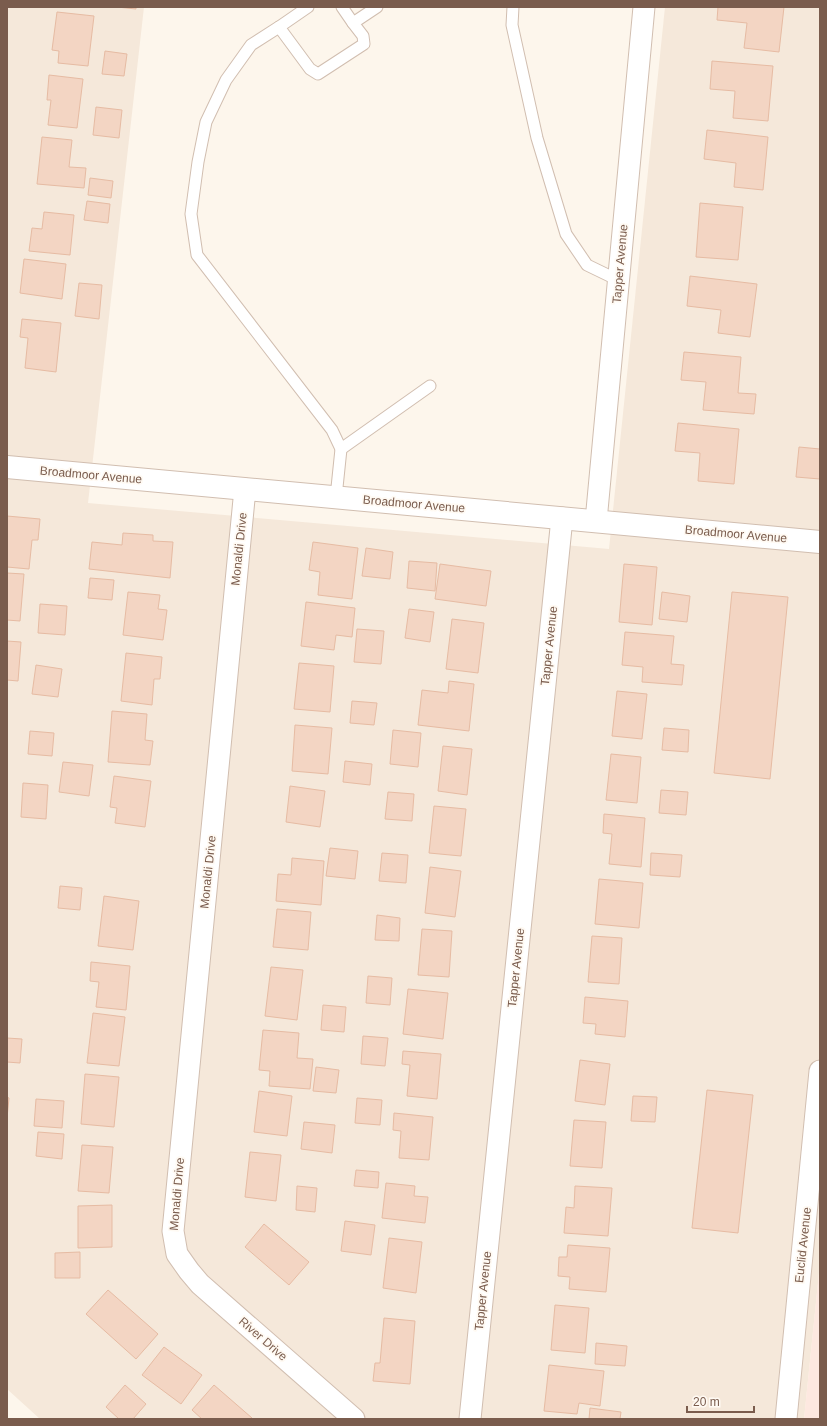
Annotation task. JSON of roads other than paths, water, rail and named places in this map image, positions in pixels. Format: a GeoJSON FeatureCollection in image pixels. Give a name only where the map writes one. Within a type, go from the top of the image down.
{"type":"FeatureCollection","features":[{"type":"Feature","properties":{"kind":"street","name":"Tapper Avenue"},"geometry":{"type":"LineString","coordinates":[[596,521],[644,7]]}},
{"type":"Feature","properties":{"kind":"street","name":"Broadmoor Avenue"},"geometry":{"type":"LineString","coordinates":[[7,467],[820,542]]}},
{"type":"Feature","properties":{"kind":"street","name":"Monaldi Drive"},"geometry":{"type":"LineString","coordinates":[[177,1254],[173,1231],[245,489]]}},
{"type":"Feature","properties":{"kind":"street","name":"Tapper Avenue"},"geometry":{"type":"LineString","coordinates":[[470,1419],[562,518]]}},
{"type":"Feature","properties":{"kind":"street","name":"Euclid Avenue"},"geometry":{"type":"LineString","coordinates":[[786,1419],[820,1071]]}},
{"type":"Feature","properties":{"kind":"street","name":"River Drive"},"geometry":{"type":"LineString","coordinates":[[177,1254],[200,1284],[354,1419]]}},
{"type":"Feature","properties":{"kind":"lane"},"geometry":{"type":"LineString","coordinates":[[308,7],[251,45],[226,80],[206,122],[198,162],[191,214],[197,255],[332,430],[341,449],[336,497]]}},
{"type":"Feature","properties":{"kind":"lane"},"geometry":{"type":"LineString","coordinates":[[279,27],[310,70],[318,74],[364,44],[363,36],[342,7]]}},
{"type":"Feature","properties":{"kind":"lane"},"geometry":{"type":"LineString","coordinates":[[353,23],[377,7]]}},
{"type":"Feature","properties":{"kind":"lane"},"geometry":{"type":"LineString","coordinates":[[514,7],[512,25],[537,138],[566,234],[587,265],[618,280]]}},
{"type":"Feature","properties":{"kind":"lane"},"geometry":{"type":"LineString","coordinates":[[341,449],[430,386]]}}]}
